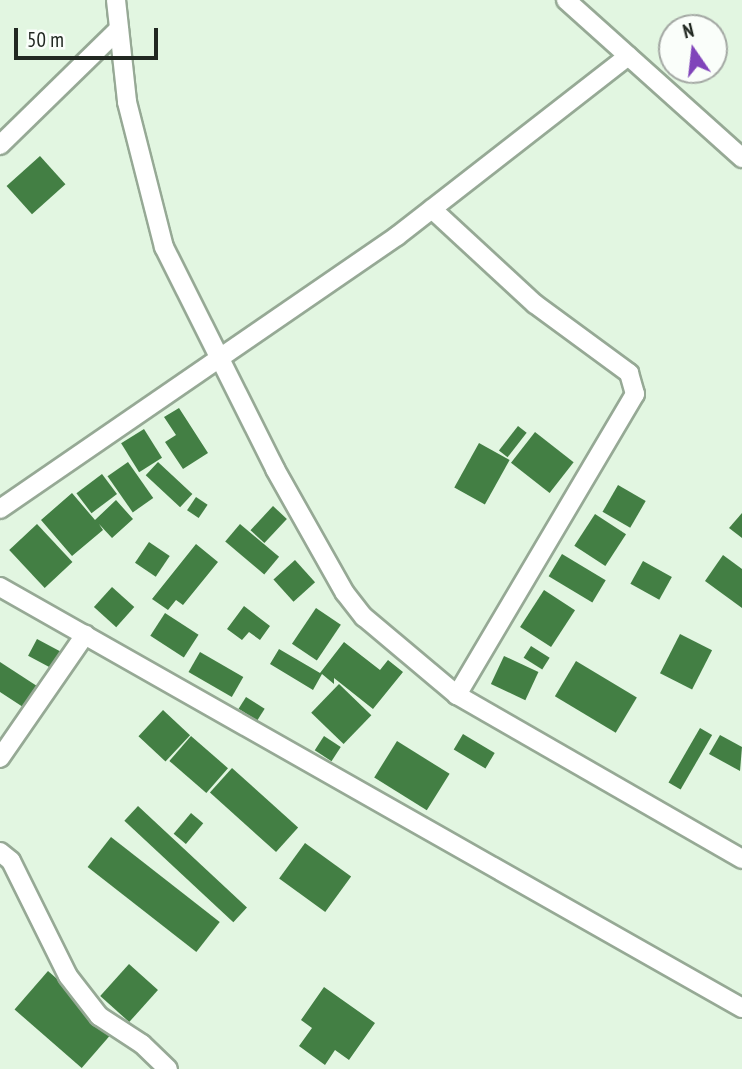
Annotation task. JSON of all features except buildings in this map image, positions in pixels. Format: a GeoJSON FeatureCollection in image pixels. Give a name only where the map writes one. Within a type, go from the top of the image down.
{"type":"FeatureCollection","features":[{"type":"Feature","properties":{"kind":"street"},"geometry":{"type":"LineString","coordinates":[[116,0],[127,102],[164,247],[218,359],[345,593],[364,617],[457,695],[742,859]]}},
{"type":"Feature","properties":{"kind":"street"},"geometry":{"type":"LineString","coordinates":[[566,0],[742,158]]}},
{"type":"Feature","properties":{"kind":"street"},"geometry":{"type":"LineString","coordinates":[[0,145],[119,29]]}},
{"type":"Feature","properties":{"kind":"street"},"geometry":{"type":"LineString","coordinates":[[0,509],[432,209],[628,56]]}},
{"type":"Feature","properties":{"kind":"street"},"geometry":{"type":"LineString","coordinates":[[432,209],[535,304],[629,373],[635,394],[457,695]]}},
{"type":"Feature","properties":{"kind":"street"},"geometry":{"type":"LineString","coordinates":[[0,587],[742,1008]]}},
{"type":"Feature","properties":{"kind":"street"},"geometry":{"type":"LineString","coordinates":[[0,758],[85,635]]}},
{"type":"Feature","properties":{"kind":"street"},"geometry":{"type":"LineString","coordinates":[[0,852],[11,861],[68,975],[99,1016],[142,1044],[168,1069]]}}]}
